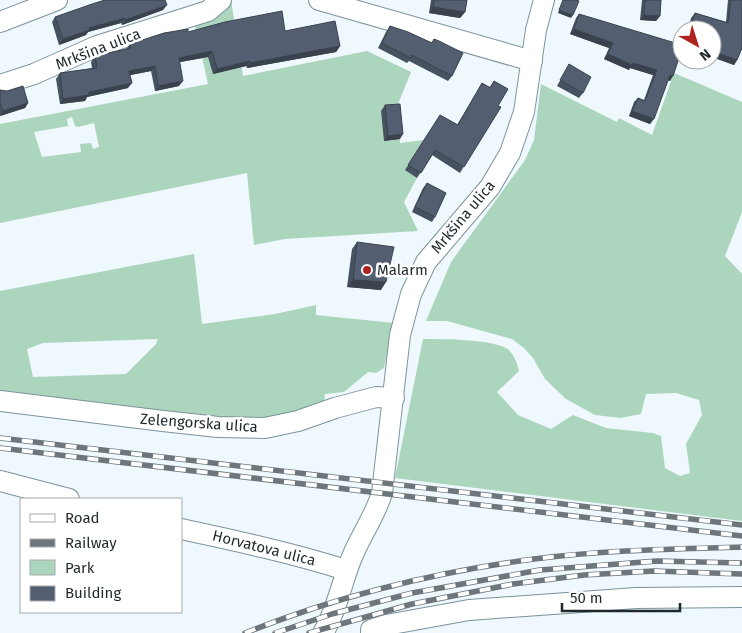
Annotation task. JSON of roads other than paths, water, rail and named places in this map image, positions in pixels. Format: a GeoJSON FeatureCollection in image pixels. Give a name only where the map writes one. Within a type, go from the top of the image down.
{"type":"FeatureCollection","features":[{"type":"Feature","properties":{"kind":"street"},"geometry":{"type":"LineString","coordinates":[[0,22],[57,0]]}},
{"type":"Feature","properties":{"kind":"street","name":"Mrkšina ulica"},"geometry":{"type":"LineString","coordinates":[[0,85],[34,74],[97,46],[208,11],[221,0]]}},
{"type":"Feature","properties":{"kind":"street"},"geometry":{"type":"LineString","coordinates":[[319,0],[532,61]]}},
{"type":"Feature","properties":{"kind":"street","name":"Mrkšina ulica"},"geometry":{"type":"LineString","coordinates":[[323,633],[332,614],[346,570],[359,540],[379,504],[382,493],[400,335],[415,283],[426,262],[485,193],[510,153],[524,112],[536,30],[544,0]]}},
{"type":"Feature","properties":{"kind":"street","name":"Zelengorska ulica"},"geometry":{"type":"LineString","coordinates":[[0,400],[218,427],[264,428],[298,421],[335,408],[376,397],[394,398]]}},
{"type":"Feature","properties":{"kind":"street"},"geometry":{"type":"LineString","coordinates":[[0,480],[65,498]]}},
{"type":"Feature","properties":{"kind":"street","name":"Horvatova ulica"},"geometry":{"type":"LineString","coordinates":[[182,529],[255,545],[346,570]]}},
{"type":"Feature","properties":{"kind":"street"},"geometry":{"type":"LineString","coordinates":[[370,633],[371,630],[386,625],[469,610],[636,598],[742,597]]}},
{"type":"Feature","properties":{"kind":"railway"},"geometry":{"type":"LineString","coordinates":[[0,438],[742,525]]}},
{"type":"Feature","properties":{"kind":"railway"},"geometry":{"type":"LineString","coordinates":[[0,448],[742,536]]}},
{"type":"Feature","properties":{"kind":"railway"},"geometry":{"type":"LineString","coordinates":[[245,633],[315,608],[387,587],[497,564],[638,550],[742,547]]}},
{"type":"Feature","properties":{"kind":"railway"},"geometry":{"type":"LineString","coordinates":[[275,633],[332,614],[412,593],[540,570],[657,561],[742,563]]}},
{"type":"Feature","properties":{"kind":"railway"},"geometry":{"type":"LineString","coordinates":[[309,633],[412,604],[513,584],[584,575],[654,571],[742,574]]}},
{"type":"Feature","properties":{"kind":"place","name":"Malarm"},"geometry":{"type":"Point","coordinates":[367,270]}}]}
